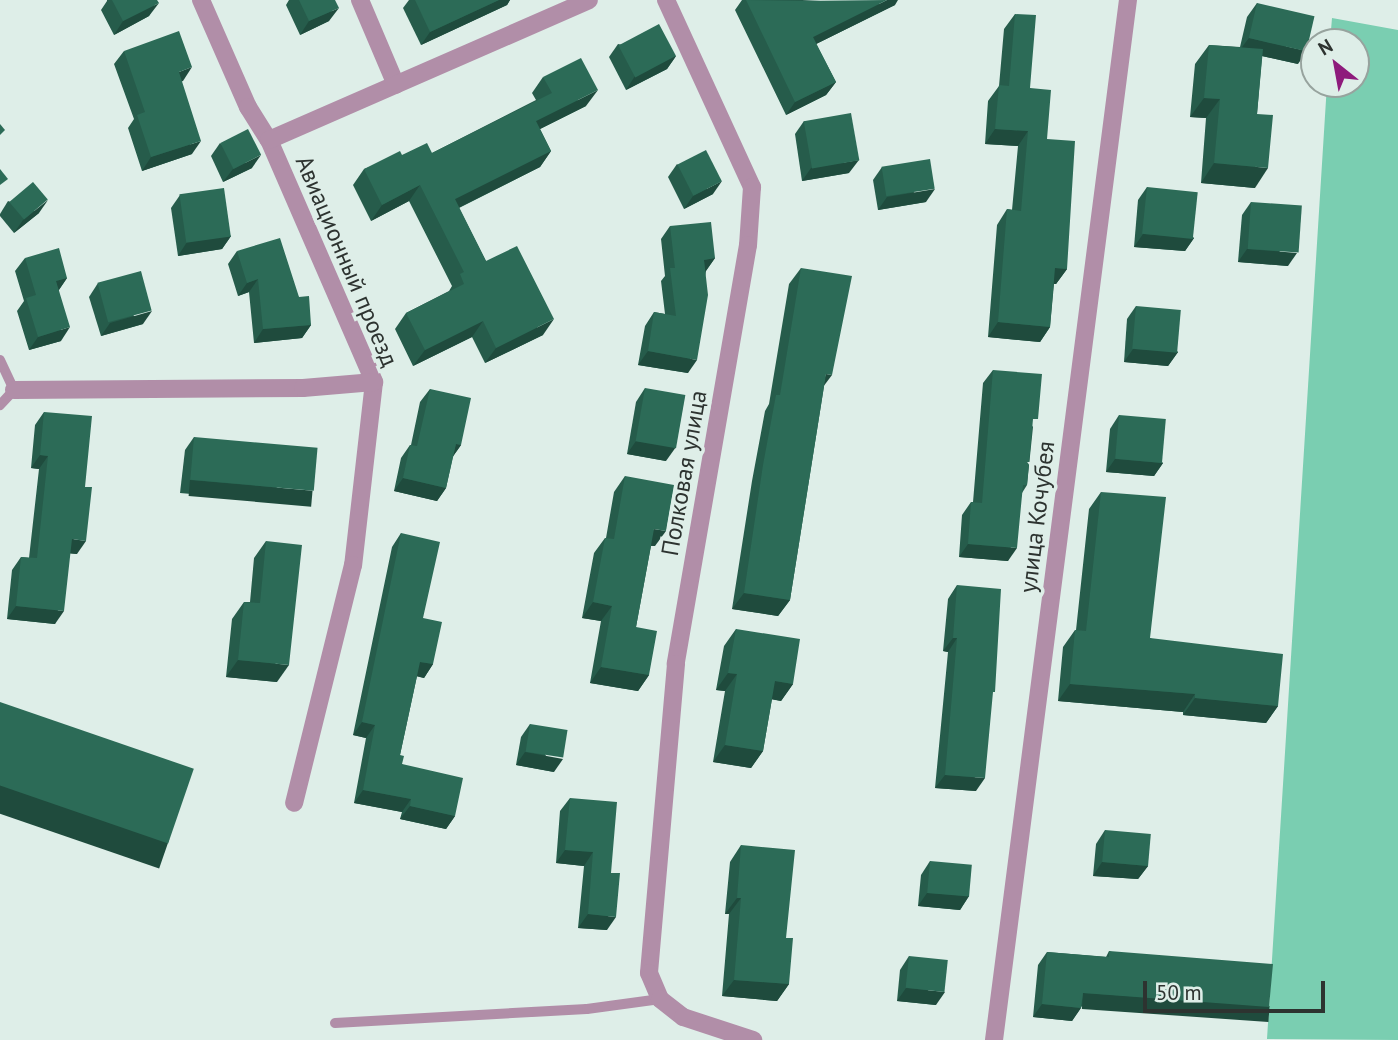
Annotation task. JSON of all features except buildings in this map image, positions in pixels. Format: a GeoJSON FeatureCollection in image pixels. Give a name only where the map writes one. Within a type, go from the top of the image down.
{"type":"FeatureCollection","features":[{"type":"Feature","properties":{"kind":"street","name":"Авиационный проезд"},"geometry":{"type":"LineString","coordinates":[[201,0],[248,107],[269,140],[374,382],[352,565],[294,803]]}},
{"type":"Feature","properties":{"kind":"street"},"geometry":{"type":"LineString","coordinates":[[360,0],[396,85]]}},
{"type":"Feature","properties":{"kind":"street"},"geometry":{"type":"LineString","coordinates":[[269,140],[589,0]]}},
{"type":"Feature","properties":{"kind":"street","name":"Полковая улица"},"geometry":{"type":"LineString","coordinates":[[660,999],[649,973],[676,664],[748,245],[752,187],[666,0]]}},
{"type":"Feature","properties":{"kind":"street","name":"улица Кочубея"},"geometry":{"type":"LineString","coordinates":[[994,1040],[1128,0]]}},
{"type":"Feature","properties":{"kind":"street"},"geometry":{"type":"LineString","coordinates":[[14,390],[303,388],[374,382]]}},
{"type":"Feature","properties":{"kind":"street"},"geometry":{"type":"LineString","coordinates":[[660,999],[683,1017],[753,1040]]}},
{"type":"Feature","properties":{"kind":"lane"},"geometry":{"type":"LineString","coordinates":[[0,360],[14,390],[0,405]]}},
{"type":"Feature","properties":{"kind":"lane"},"geometry":{"type":"LineString","coordinates":[[335,1023],[587,1009],[660,999]]}},
{"type":"Feature","properties":{"kind":"green space"},"geometry":{"type":"Polygon","coordinates":[[[1332,18],[1398,30],[1398,1040],[1267,1039],[1326,98],[1370,98],[1370,28],[1331,28],[1332,18]]]}}]}
